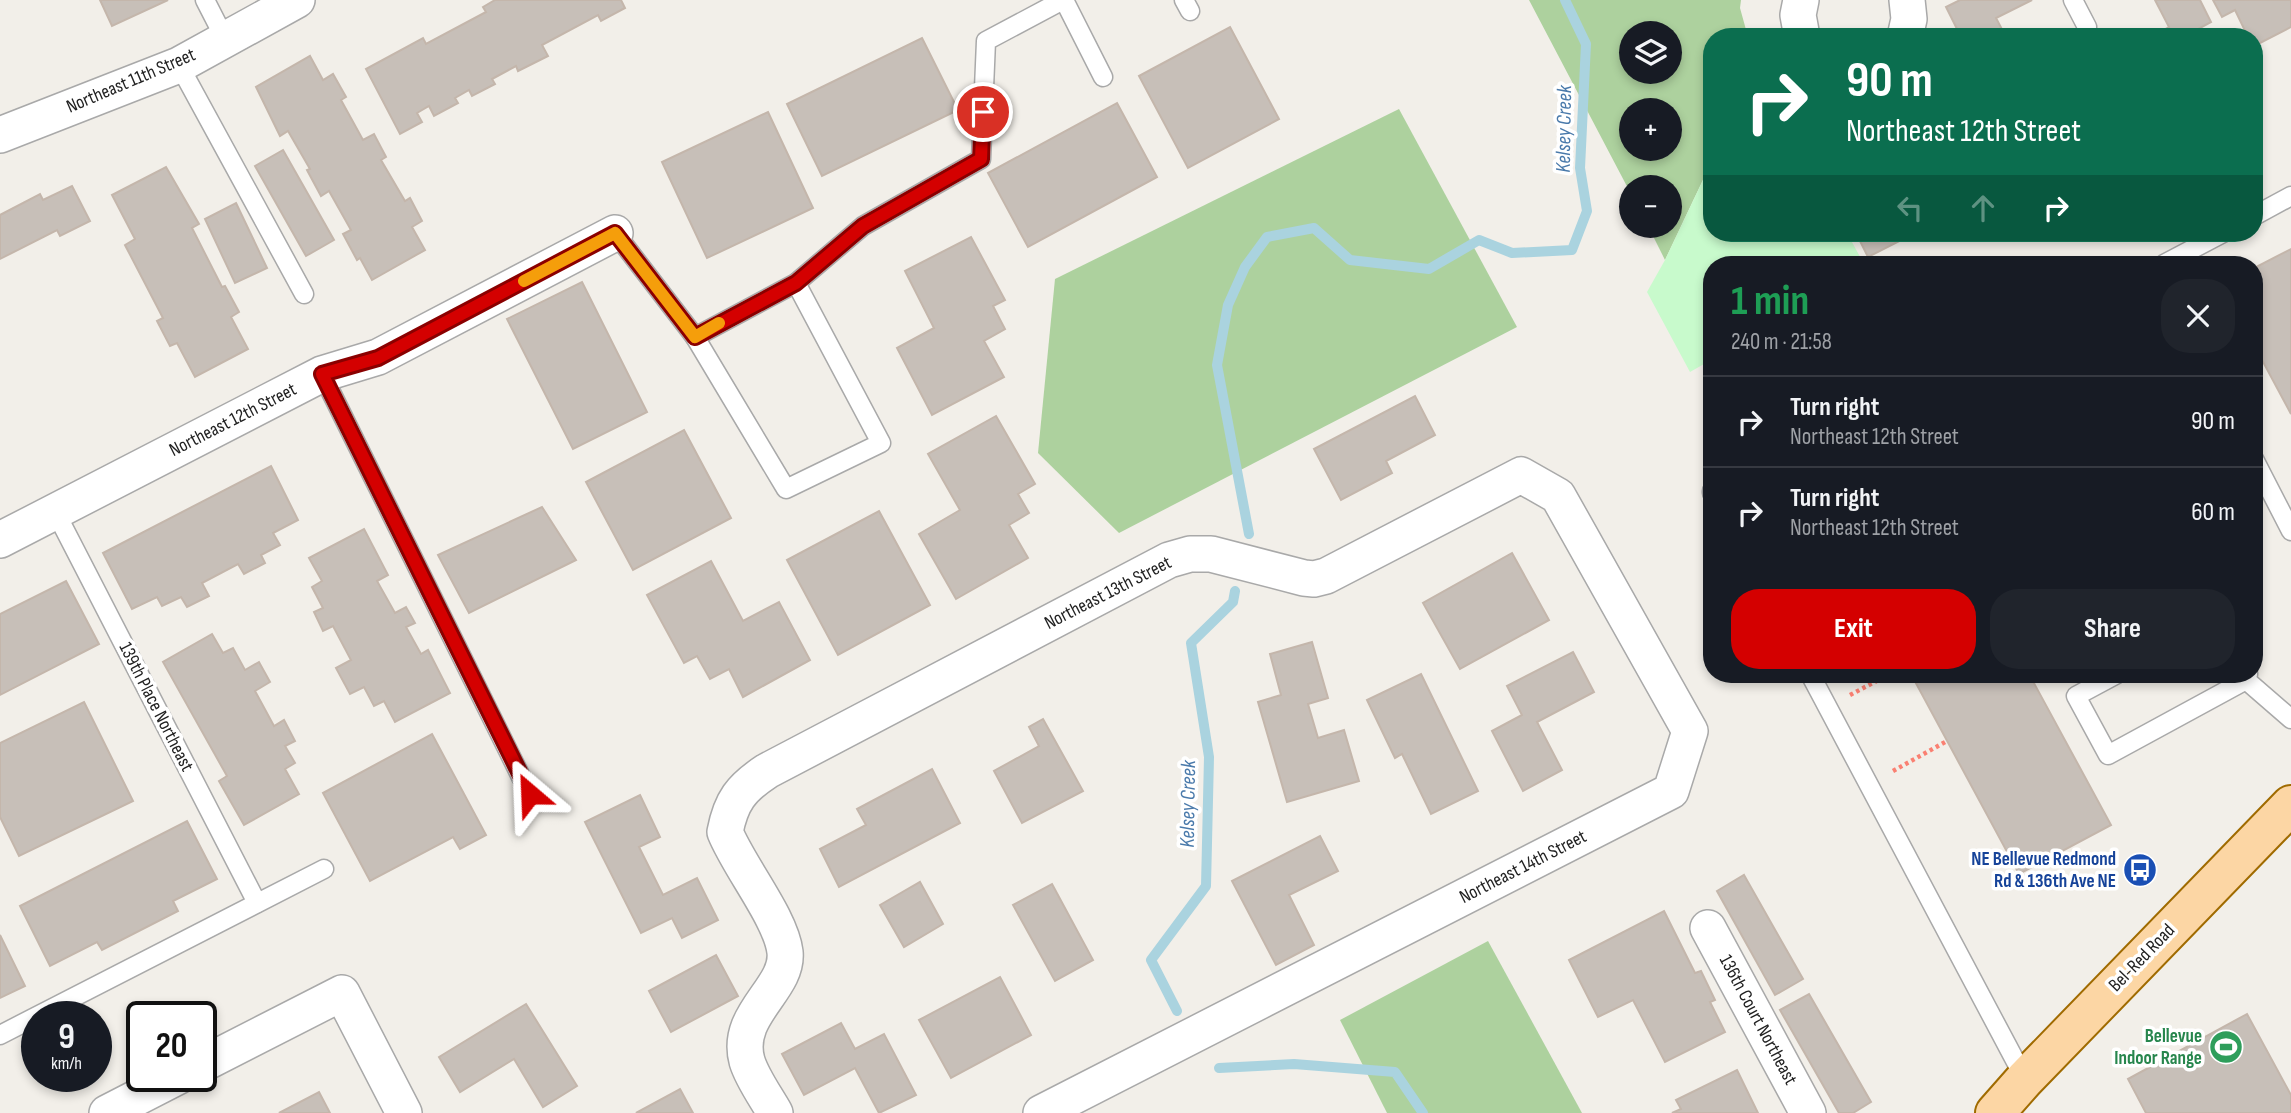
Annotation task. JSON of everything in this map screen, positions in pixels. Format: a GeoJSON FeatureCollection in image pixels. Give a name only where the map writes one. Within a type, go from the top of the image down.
{"type":"FeatureCollection","features":[{"type":"Feature","properties":{"kind":"main road","name":"Bel-Red Road"},"geometry":{"type":"LineString","coordinates":[[1995,1113],[2291,805]]}},
{"type":"Feature","properties":{"kind":"street","name":"Northeast 11th Street"},"geometry":{"type":"LineString","coordinates":[[0,135],[179,65],[297,0]]}},
{"type":"Feature","properties":{"kind":"street"},"geometry":{"type":"LineString","coordinates":[[1800,28],[1798,15],[1801,0]]}},
{"type":"Feature","properties":{"kind":"street"},"geometry":{"type":"LineString","coordinates":[[1907,0],[1907,28]]}},
{"type":"Feature","properties":{"kind":"street","name":"Northeast 12th Street"},"geometry":{"type":"LineString","coordinates":[[0,540],[322,374],[378,358],[615,233]]}},
{"type":"Feature","properties":{"kind":"street","name":"Northeast 13th Street"},"geometry":{"type":"LineString","coordinates":[[775,1113],[747,1060],[747,1044],[749,1022],[780,976],[785,963],[785,950],[779,931],[725,832],[734,802],[745,785],[1169,560],[1190,554],[1211,554],[1314,579],[1326,576],[1521,475]]}},
{"type":"Feature","properties":{"kind":"street","name":"Northeast 14th Street"},"geometry":{"type":"LineString","coordinates":[[1041,1113],[1671,791],[1690,731],[1558,496],[1521,475]]}},
{"type":"Feature","properties":{"kind":"street","name":"136th Court Northeast"},"geometry":{"type":"LineString","coordinates":[[1708,928],[1808,1113]]}},
{"type":"Feature","properties":{"kind":"street"},"geometry":{"type":"LineString","coordinates":[[217,1057],[342,993],[404,1113]]}},
{"type":"Feature","properties":{"kind":"street"},"geometry":{"type":"LineString","coordinates":[[107,1113],[148,1092]]}},
{"type":"Feature","properties":{"kind":"lane"},"geometry":{"type":"LineString","coordinates":[[205,0],[225,39]]}},
{"type":"Feature","properties":{"kind":"lane"},"geometry":{"type":"LineString","coordinates":[[695,337],[796,283],[863,226],[981,159],[986,41],[1064,0],[1103,77]]}},
{"type":"Feature","properties":{"kind":"lane"},"geometry":{"type":"LineString","coordinates":[[2073,0],[2087,27]]}},
{"type":"Feature","properties":{"kind":"lane"},"geometry":{"type":"LineString","coordinates":[[179,65],[304,294]]}},
{"type":"Feature","properties":{"kind":"lane"},"geometry":{"type":"LineString","coordinates":[[2263,211],[2291,196]]}},
{"type":"Feature","properties":{"kind":"lane","name":"Northeast 12th Street"},"geometry":{"type":"LineString","coordinates":[[615,233],[695,337],[786,489],[881,443],[796,283]]}},
{"type":"Feature","properties":{"kind":"lane"},"geometry":{"type":"LineString","coordinates":[[2179,256],[2206,242]]}},
{"type":"Feature","properties":{"kind":"lane"},"geometry":{"type":"LineString","coordinates":[[322,374],[530,794]]}},
{"type":"Feature","properties":{"kind":"lane"},"geometry":{"type":"LineString","coordinates":[[2263,477],[2291,531]]}},
{"type":"Feature","properties":{"kind":"lane","name":"139th Place Northeast"},"geometry":{"type":"LineString","coordinates":[[55,512],[257,903]]}},
{"type":"Feature","properties":{"kind":"lane"},"geometry":{"type":"LineString","coordinates":[[1815,683],[2025,1079]]}},
{"type":"Feature","properties":{"kind":"lane"},"geometry":{"type":"LineString","coordinates":[[2100,683],[2076,696],[2108,755],[2236,683]]}},
{"type":"Feature","properties":{"kind":"lane"},"geometry":{"type":"LineString","coordinates":[[2253,683],[2291,719]]}},
{"type":"Feature","properties":{"kind":"lane"},"geometry":{"type":"LineString","coordinates":[[0,1035],[324,869]]}},
{"type":"Feature","properties":{"kind":"path"},"geometry":{"type":"LineString","coordinates":[[1828,706],[1873,683]]}},
{"type":"Feature","properties":{"kind":"path"},"geometry":{"type":"LineString","coordinates":[[1869,784],[1947,741]]}},
{"type":"Feature","properties":{"kind":"green space"},"geometry":{"type":"Polygon","coordinates":[[[1529,0],[1741,0],[1740,8],[1746,28],[1703,28],[1703,180],[1682,224],[1682,175],[1621,175],[1529,0]]]}},
{"type":"Feature","properties":{"kind":"green space"},"geometry":{"type":"Polygon","coordinates":[[[1399,109],[1517,327],[1119,533],[1038,453],[1055,279],[1399,109]]]}},
{"type":"Feature","properties":{"kind":"green space"},"geometry":{"type":"Polygon","coordinates":[[[1703,180],[1703,242],[1852,242],[1860,256],[1703,256],[1703,365],[1690,372],[1647,292],[1675,238],[1682,238],[1682,224],[1703,180]]]}},
{"type":"Feature","properties":{"kind":"green space"},"geometry":{"type":"Polygon","coordinates":[[[1654,238],[1675,238],[1665,260],[1654,238]]]}},
{"type":"Feature","properties":{"kind":"green space"},"geometry":{"type":"Polygon","coordinates":[[[1488,941],[1582,1113],[1387,1113],[1340,1020],[1488,941]]]}},
{"type":"Feature","properties":{"kind":"building"},"geometry":{"type":"Polygon","coordinates":[[[100,0],[168,0],[112,26],[100,0]]]}},
{"type":"Feature","properties":{"kind":"building"},"geometry":{"type":"Polygon","coordinates":[[[495,0],[621,0],[625,8],[601,21],[598,15],[542,45],[548,56],[518,71],[516,66],[492,79],[495,84],[472,96],[469,90],[455,98],[458,103],[434,116],[429,106],[417,113],[422,122],[400,134],[366,69],[423,38],[426,44],[486,12],[483,7],[495,0]]]}},
{"type":"Feature","properties":{"kind":"building"},"geometry":{"type":"Polygon","coordinates":[[[1960,0],[2032,0],[1996,18],[2001,28],[1956,28],[1946,7],[1960,0]]]}},
{"type":"Feature","properties":{"kind":"building"},"geometry":{"type":"Polygon","coordinates":[[[2155,0],[2200,0],[2211,22],[2200,28],[2169,27],[2155,0]]]}},
{"type":"Feature","properties":{"kind":"building"},"geometry":{"type":"Polygon","coordinates":[[[2213,0],[2291,0],[2291,27],[2263,41],[2263,28],[2244,28],[2235,10],[2222,17],[2213,0]]]}},
{"type":"Feature","properties":{"kind":"building"},"geometry":{"type":"Polygon","coordinates":[[[1230,27],[1279,119],[1188,168],[1139,76],[1230,27]]]}},
{"type":"Feature","properties":{"kind":"building"},"geometry":{"type":"Polygon","coordinates":[[[922,38],[958,110],[822,176],[787,104],[922,38]]]}},
{"type":"Feature","properties":{"kind":"building"},"geometry":{"type":"Polygon","coordinates":[[[310,56],[323,80],[333,74],[346,97],[341,100],[363,140],[374,134],[386,157],[381,160],[405,201],[410,198],[422,221],[412,227],[425,250],[372,280],[343,234],[351,230],[329,191],[321,196],[307,170],[310,169],[288,131],[280,136],[256,87],[310,56]]]}},
{"type":"Feature","properties":{"kind":"building"},"geometry":{"type":"Polygon","coordinates":[[[1117,103],[1157,177],[1028,247],[988,173],[1117,103]]]}},
{"type":"Feature","properties":{"kind":"building"},"geometry":{"type":"Polygon","coordinates":[[[768,112],[813,208],[707,258],[662,162],[768,112]]]}},
{"type":"Feature","properties":{"kind":"building"},"geometry":{"type":"Polygon","coordinates":[[[283,150],[334,240],[306,256],[255,166],[283,150]]]}},
{"type":"Feature","properties":{"kind":"building"},"geometry":{"type":"Polygon","coordinates":[[[166,167],[199,224],[192,228],[222,287],[225,286],[239,312],[231,317],[248,349],[195,377],[177,343],[170,346],[157,321],[163,318],[125,245],[135,239],[112,195],[166,167]]]}},
{"type":"Feature","properties":{"kind":"building"},"geometry":{"type":"Polygon","coordinates":[[[72,186],[90,221],[60,236],[57,230],[0,259],[0,215],[40,194],[43,200],[72,186]]]}},
{"type":"Feature","properties":{"kind":"building"},"geometry":{"type":"Polygon","coordinates":[[[236,203],[267,268],[235,283],[205,219],[236,203]]]}},
{"type":"Feature","properties":{"kind":"building"},"geometry":{"type":"Polygon","coordinates":[[[971,237],[1005,300],[993,306],[1005,329],[984,341],[1004,377],[932,415],[897,348],[934,328],[905,271],[971,237]]]}},
{"type":"Feature","properties":{"kind":"building"},"geometry":{"type":"Polygon","coordinates":[[[1860,242],[1897,242],[1870,256],[1860,242]]]}},
{"type":"Feature","properties":{"kind":"building"},"geometry":{"type":"Polygon","coordinates":[[[2291,249],[2291,414],[2263,362],[2263,263],[2291,249]]]}},
{"type":"Feature","properties":{"kind":"building"},"geometry":{"type":"Polygon","coordinates":[[[582,282],[647,412],[573,449],[507,319],[582,282]]]}},
{"type":"Feature","properties":{"kind":"building"},"geometry":{"type":"Polygon","coordinates":[[[1415,396],[1435,435],[1386,461],[1392,473],[1341,500],[1314,449],[1415,396]]]}},
{"type":"Feature","properties":{"kind":"building"},"geometry":{"type":"Polygon","coordinates":[[[996,416],[1035,484],[1018,494],[1029,513],[1009,525],[1028,558],[956,599],[919,534],[960,510],[928,454],[996,416]]]}},
{"type":"Feature","properties":{"kind":"building"},"geometry":{"type":"Polygon","coordinates":[[[684,430],[731,518],[633,570],[586,482],[684,430]]]}},
{"type":"Feature","properties":{"kind":"building"},"geometry":{"type":"Polygon","coordinates":[[[271,466],[298,520],[273,533],[280,545],[261,555],[265,563],[244,574],[238,564],[202,583],[209,596],[187,607],[181,597],[162,606],[157,597],[132,609],[103,553],[271,466]]]}},
{"type":"Feature","properties":{"kind":"building"},"geometry":{"type":"Polygon","coordinates":[[[542,507],[576,560],[469,613],[438,555],[542,507]]]}},
{"type":"Feature","properties":{"kind":"building"},"geometry":{"type":"Polygon","coordinates":[[[879,511],[930,605],[838,655],[787,560],[879,511]]]}},
{"type":"Feature","properties":{"kind":"building"},"geometry":{"type":"Polygon","coordinates":[[[364,529],[388,575],[377,581],[395,613],[406,607],[415,623],[406,627],[421,654],[428,650],[450,693],[395,722],[384,701],[374,706],[364,687],[350,694],[336,668],[351,660],[333,626],[323,631],[314,612],[323,608],[312,587],[322,581],[309,558],[364,529]]]}},
{"type":"Feature","properties":{"kind":"building"},"geometry":{"type":"Polygon","coordinates":[[[1512,553],[1549,620],[1460,669],[1423,603],[1512,553]]]}},
{"type":"Feature","properties":{"kind":"building"},"geometry":{"type":"Polygon","coordinates":[[[711,561],[743,621],[779,602],[810,660],[743,697],[729,669],[710,679],[697,656],[684,663],[647,595],[711,561]]]}},
{"type":"Feature","properties":{"kind":"building"},"geometry":{"type":"Polygon","coordinates":[[[66,581],[99,644],[0,695],[0,614],[66,581]]]}},
{"type":"Feature","properties":{"kind":"building"},"geometry":{"type":"Polygon","coordinates":[[[212,634],[223,653],[233,648],[245,670],[259,662],[270,682],[255,691],[274,726],[284,720],[295,741],[285,746],[295,763],[285,769],[299,794],[244,825],[219,781],[227,776],[163,662],[212,634]]]}},
{"type":"Feature","properties":{"kind":"building"},"geometry":{"type":"Polygon","coordinates":[[[1312,642],[1328,698],[1308,704],[1318,738],[1344,730],[1359,781],[1287,802],[1258,702],[1281,695],[1270,654],[1312,642]]]}},
{"type":"Feature","properties":{"kind":"building"},"geometry":{"type":"Polygon","coordinates":[[[1573,652],[1594,692],[1537,722],[1562,770],[1523,791],[1492,731],[1522,715],[1507,686],[1573,652]]]}},
{"type":"Feature","properties":{"kind":"building"},"geometry":{"type":"Polygon","coordinates":[[[1421,674],[1478,791],[1431,814],[1402,754],[1395,758],[1367,700],[1421,674]]]}},
{"type":"Feature","properties":{"kind":"building"},"geometry":{"type":"Polygon","coordinates":[[[1916,683],[2034,683],[2111,825],[2019,874],[1916,683]]]}},
{"type":"Feature","properties":{"kind":"building"},"geometry":{"type":"Polygon","coordinates":[[[84,702],[133,801],[19,856],[0,817],[0,743],[84,702]]]}},
{"type":"Feature","properties":{"kind":"building"},"geometry":{"type":"Polygon","coordinates":[[[1043,719],[1083,791],[1022,823],[994,771],[1039,746],[1029,727],[1043,719]]]}},
{"type":"Feature","properties":{"kind":"building"},"geometry":{"type":"Polygon","coordinates":[[[432,734],[486,835],[460,849],[453,837],[370,881],[323,793],[432,734]]]}},
{"type":"Feature","properties":{"kind":"building"},"geometry":{"type":"Polygon","coordinates":[[[932,769],[960,823],[839,887],[820,849],[866,825],[857,809],[932,769]]]}},
{"type":"Feature","properties":{"kind":"building"},"geometry":{"type":"Polygon","coordinates":[[[640,795],[660,837],[639,847],[663,895],[697,878],[718,920],[682,938],[672,918],[641,933],[585,822],[640,795]]]}},
{"type":"Feature","properties":{"kind":"building"},"geometry":{"type":"Polygon","coordinates":[[[187,821],[217,879],[173,901],[178,911],[102,950],[97,942],[50,966],[20,906],[187,821]]]}},
{"type":"Feature","properties":{"kind":"building"},"geometry":{"type":"Polygon","coordinates":[[[1320,836],[1338,871],[1289,895],[1314,945],[1276,965],[1232,881],[1320,836]]]}},
{"type":"Feature","properties":{"kind":"building"},"geometry":{"type":"Polygon","coordinates":[[[1744,875],[1803,979],[1775,995],[1717,891],[1744,875]]]}},
{"type":"Feature","properties":{"kind":"building"},"geometry":{"type":"Polygon","coordinates":[[[920,882],[943,924],[904,947],[880,905],[920,882]]]}},
{"type":"Feature","properties":{"kind":"building"},"geometry":{"type":"Polygon","coordinates":[[[1052,884],[1093,960],[1055,981],[1013,905],[1052,884]]]}},
{"type":"Feature","properties":{"kind":"building"},"geometry":{"type":"Polygon","coordinates":[[[1664,911],[1695,973],[1701,971],[1715,1000],[1710,1002],[1725,1032],[1665,1062],[1633,1000],[1598,1017],[1569,960],[1664,911]]]}},
{"type":"Feature","properties":{"kind":"building"},"geometry":{"type":"Polygon","coordinates":[[[0,935],[25,986],[0,998],[0,935]]]}},
{"type":"Feature","properties":{"kind":"building"},"geometry":{"type":"Polygon","coordinates":[[[716,955],[738,996],[671,1032],[649,991],[716,955]]]}},
{"type":"Feature","properties":{"kind":"building"},"geometry":{"type":"Polygon","coordinates":[[[1000,977],[1031,1035],[951,1078],[919,1020],[1000,977]]]}},
{"type":"Feature","properties":{"kind":"building"},"geometry":{"type":"Polygon","coordinates":[[[1809,994],[1871,1102],[1853,1113],[1839,1113],[1780,1010],[1809,994]]]}},
{"type":"Feature","properties":{"kind":"building"},"geometry":{"type":"Polygon","coordinates":[[[526,1004],[577,1086],[543,1107],[514,1059],[460,1092],[439,1057],[526,1004]]]}},
{"type":"Feature","properties":{"kind":"building","name":"Bellevue Indoor Range"},"geometry":{"type":"Polygon","coordinates":[[[2247,1014],[2291,1095],[2291,1113],[2146,1113],[2128,1079],[2247,1014]]]}},
{"type":"Feature","properties":{"kind":"building"},"geometry":{"type":"Polygon","coordinates":[[[841,1023],[855,1049],[884,1034],[916,1095],[879,1113],[855,1068],[804,1095],[782,1054],[841,1023]]]}},
{"type":"Feature","properties":{"kind":"building"},"geometry":{"type":"Polygon","coordinates":[[[1737,1070],[1758,1113],[1672,1113],[1681,1109],[1676,1100],[1737,1070]]]}},
{"type":"Feature","properties":{"kind":"building"},"geometry":{"type":"Polygon","coordinates":[[[680,1089],[693,1113],[636,1113],[680,1089]]]}},
{"type":"Feature","properties":{"kind":"building"},"geometry":{"type":"Polygon","coordinates":[[[319,1092],[330,1113],[279,1113],[319,1092]]]}},
{"type":"Feature","properties":{"kind":"waterway","name":"Kelsey Creek"},"geometry":{"type":"LineString","coordinates":[[1249,534],[1217,365],[1228,305],[1245,267],[1267,237],[1314,228],[1350,260],[1429,269],[1479,240],[1512,253],[1572,250],[1587,211],[1580,168],[1586,44],[1565,0]]}},
{"type":"Feature","properties":{"kind":"waterway","name":"Kelsey Creek"},"geometry":{"type":"LineString","coordinates":[[1177,1011],[1151,960],[1206,886],[1209,757],[1191,643],[1233,602],[1235,591]]}},
{"type":"Feature","properties":{"kind":"waterway","name":"Kelsey Creek"},"geometry":{"type":"LineString","coordinates":[[1219,1068],[1294,1064],[1395,1072],[1423,1113]]}},
{"type":"Feature","properties":{"kind":"slow traffic"},"geometry":{"type":"LineString","coordinates":[[524,281],[615,233],[695,337],[719,323]]}},
{"type":"Feature","properties":{"kind":"place","name":"NE Bellevue Redmond Rd & 136th Ave NE"},"geometry":{"type":"Point","coordinates":[2140,870]}},
{"type":"Feature","properties":{"kind":"place","name":"Bellevue Indoor Range"},"geometry":{"type":"Point","coordinates":[2226,1047]}},
{"type":"Feature","properties":{"kind":"route"},"geometry":{"type":"LineString","coordinates":[[530,794],[322,374],[378,358],[615,233],[695,337],[796,283],[863,226],[981,159],[983,112]]}}]}
